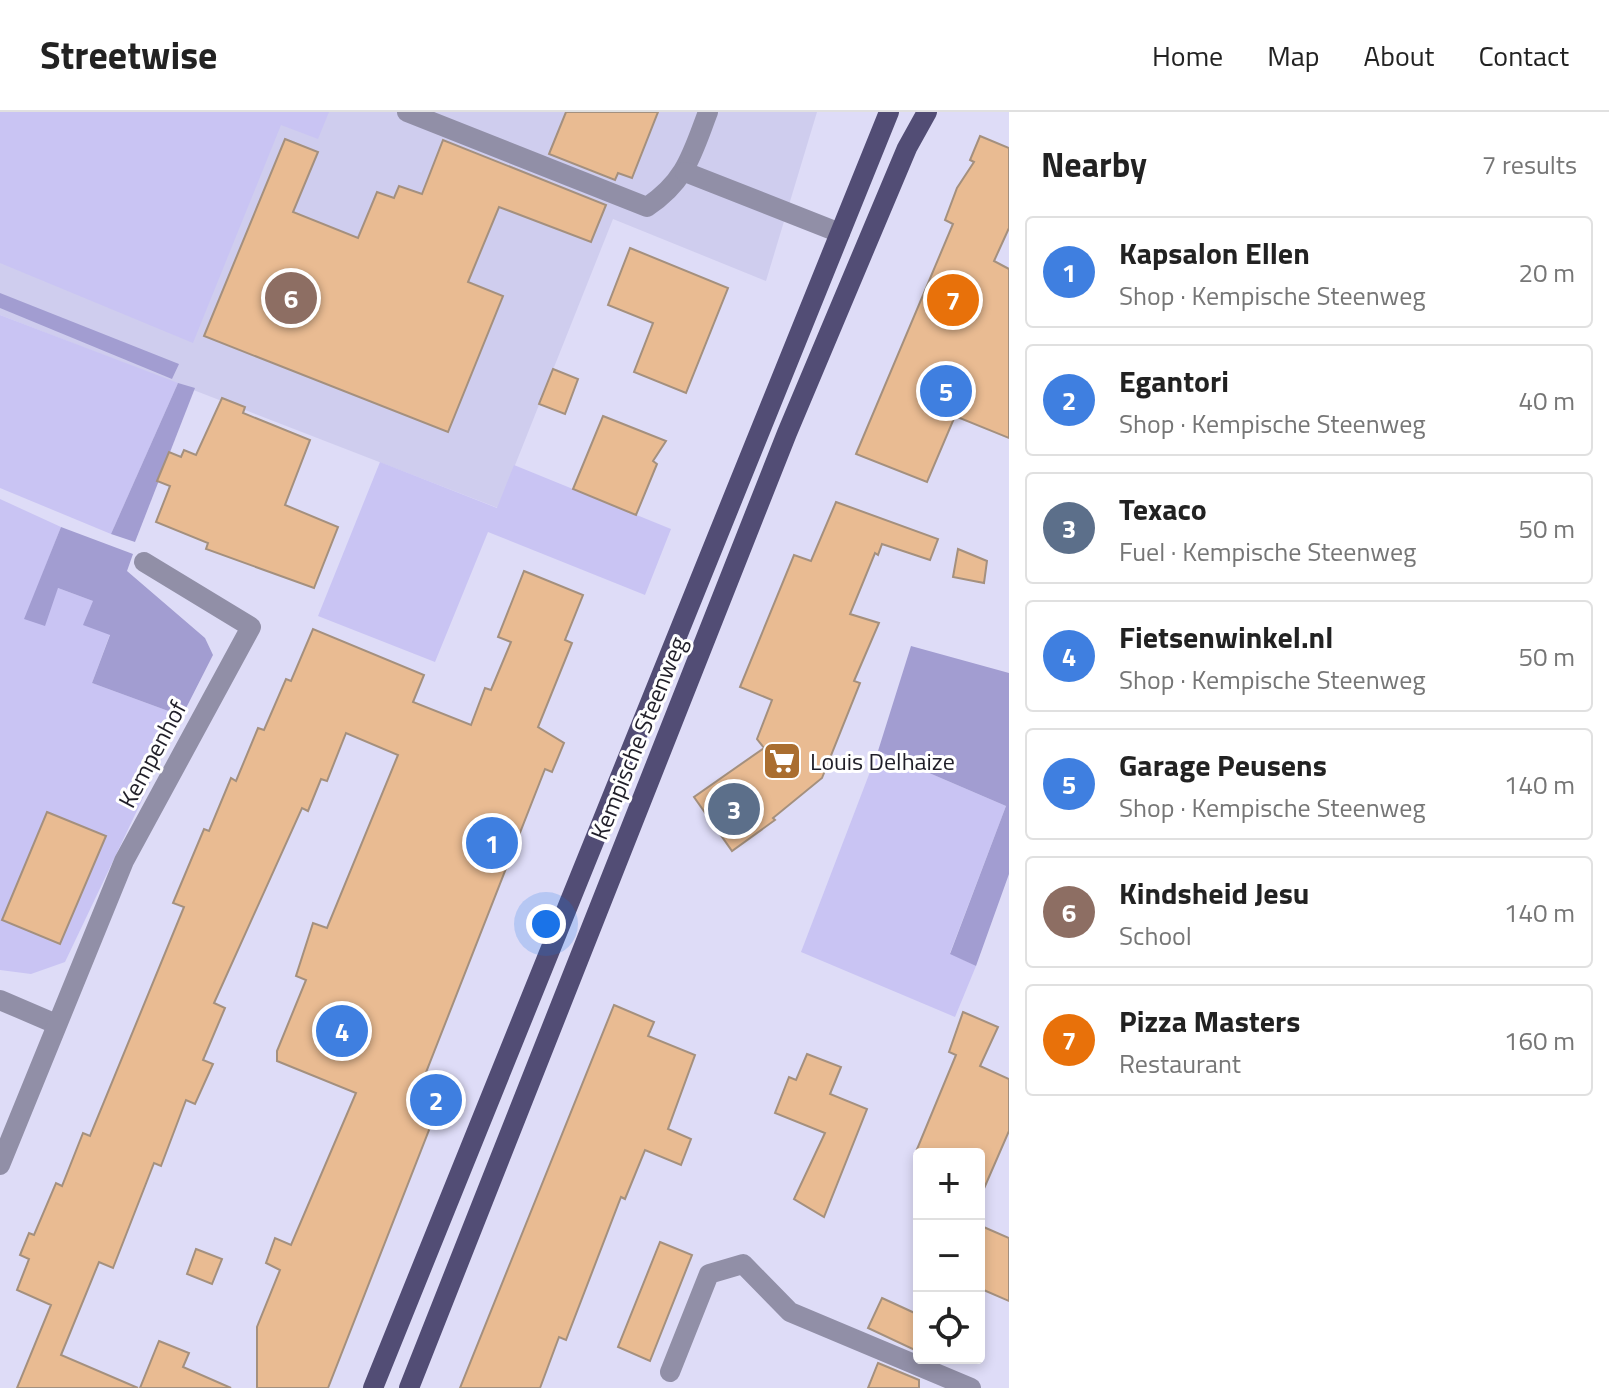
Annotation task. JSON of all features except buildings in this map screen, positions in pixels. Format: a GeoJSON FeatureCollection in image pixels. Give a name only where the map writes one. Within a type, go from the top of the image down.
{"type":"FeatureCollection","features":[{"type":"Feature","properties":{"kind":"main road","name":"Kempische Steenweg"},"geometry":{"type":"LineString","coordinates":[[373,1388],[889,112]]}},
{"type":"Feature","properties":{"kind":"main road","name":"Kempische Steenweg"},"geometry":{"type":"LineString","coordinates":[[409,1388],[787,433],[907,148],[927,112]]}},
{"type":"Feature","properties":{"kind":"street"},"geometry":{"type":"LineString","coordinates":[[407,112],[647,207],[664,195],[685,172],[708,112]]}},
{"type":"Feature","properties":{"kind":"street"},"geometry":{"type":"LineString","coordinates":[[685,172],[840,233]]}},
{"type":"Feature","properties":{"kind":"street","name":"Kempenhof"},"geometry":{"type":"LineString","coordinates":[[0,1165],[124,861],[251,627],[144,562]]}},
{"type":"Feature","properties":{"kind":"street"},"geometry":{"type":"LineString","coordinates":[[0,1000],[56,1024]]}},
{"type":"Feature","properties":{"kind":"street"},"geometry":{"type":"LineString","coordinates":[[670,1372],[709,1274],[743,1264],[790,1312],[971,1388]]}},
{"type":"Feature","properties":{"kind":"shaded area"},"geometry":{"type":"Polygon","coordinates":[[[0,112],[817,112],[766,281],[613,219],[498,508],[0,315],[0,112]]]}},
{"type":"Feature","properties":{"kind":"shaded area"},"geometry":{"type":"Polygon","coordinates":[[[0,112],[329,112],[318,139],[281,125],[193,343],[0,263],[0,112]]]}},
{"type":"Feature","properties":{"kind":"shaded area"},"geometry":{"type":"Polygon","coordinates":[[[0,293],[179,364],[172,379],[0,308],[0,293]]]}},
{"type":"Feature","properties":{"kind":"shaded area"},"geometry":{"type":"Polygon","coordinates":[[[0,315],[178,383],[111,534],[0,488],[0,315]]]}},
{"type":"Feature","properties":{"kind":"shaded area"},"geometry":{"type":"Polygon","coordinates":[[[178,383],[195,388],[135,542],[111,534],[178,383]]]}},
{"type":"Feature","properties":{"kind":"shaded area"},"geometry":{"type":"Polygon","coordinates":[[[380,462],[497,508],[514,465],[671,529],[645,595],[488,532],[435,662],[318,616],[380,462]]]}},
{"type":"Feature","properties":{"kind":"shaded area"},"geometry":{"type":"Polygon","coordinates":[[[0,499],[61,527],[25,619],[58,588],[93,601],[110,634],[92,683],[182,716],[65,962],[31,974],[0,970],[0,499]]]}},
{"type":"Feature","properties":{"kind":"shaded area"},"geometry":{"type":"Polygon","coordinates":[[[61,527],[133,554],[127,571],[205,638],[213,655],[182,716],[92,683],[110,635],[83,625],[93,601],[58,588],[45,626],[24,619],[61,527]]]}},
{"type":"Feature","properties":{"kind":"shaded area"},"geometry":{"type":"Polygon","coordinates":[[[911,646],[1009,673],[1009,874],[976,966],[950,954],[1006,806],[878,751],[911,646]]]}},
{"type":"Feature","properties":{"kind":"shaded area"},"geometry":{"type":"Polygon","coordinates":[[[878,751],[1006,806],[950,953],[976,966],[955,1017],[801,952],[878,751]]]}},
{"type":"Feature","properties":{"kind":"place","name":"Kindsheid Jesu"},"geometry":{"type":"Point","coordinates":[291,298]}},
{"type":"Feature","properties":{"kind":"place","name":"Pizza Masters"},"geometry":{"type":"Point","coordinates":[953,300]}},
{"type":"Feature","properties":{"kind":"place","name":"Garage Peusens"},"geometry":{"type":"Point","coordinates":[946,391]}},
{"type":"Feature","properties":{"kind":"place","name":"Louis Delhaize"},"geometry":{"type":"Point","coordinates":[782,761]}},
{"type":"Feature","properties":{"kind":"place","name":"Texaco"},"geometry":{"type":"Point","coordinates":[734,809]}},
{"type":"Feature","properties":{"kind":"place","name":"Kapsalon Ellen"},"geometry":{"type":"Point","coordinates":[492,843]}},
{"type":"Feature","properties":{"kind":"place","name":"Fietsenwinkel.nl"},"geometry":{"type":"Point","coordinates":[342,1031]}},
{"type":"Feature","properties":{"kind":"place","name":"Egantori"},"geometry":{"type":"Point","coordinates":[436,1100]}}]}
